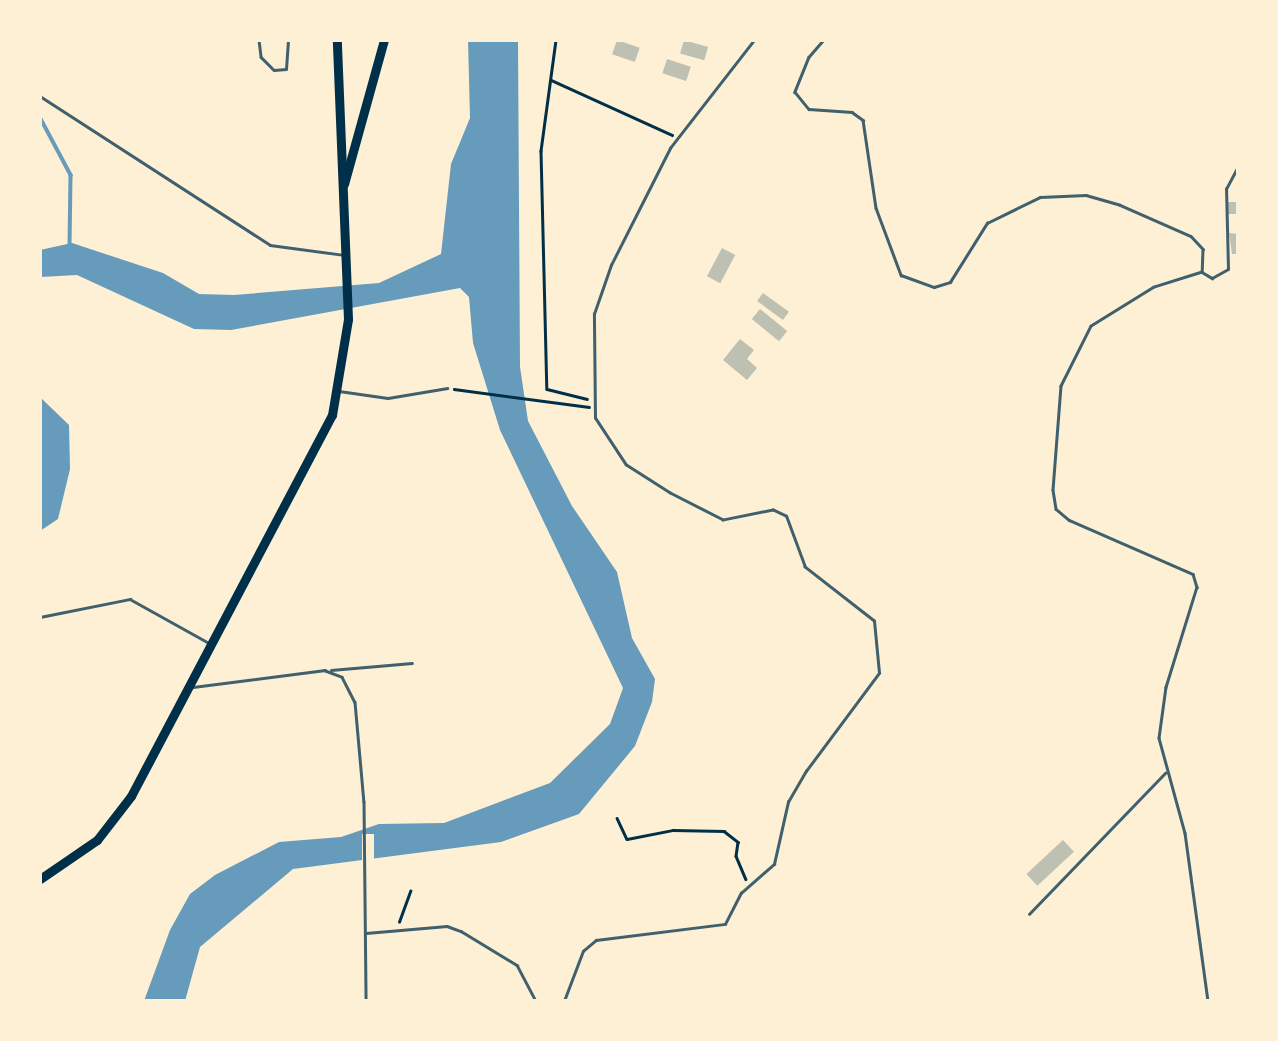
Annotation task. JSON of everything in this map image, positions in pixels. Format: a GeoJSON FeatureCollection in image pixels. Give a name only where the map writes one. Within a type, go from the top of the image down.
{"type":"FeatureCollection","features":[{"type":"Feature","properties":{"kind":"main road"},"geometry":{"type":"LineString","coordinates":[[40,879],[109,826],[212,645],[339,391],[348,319],[348,269],[345,255],[337,40]]}},
{"type":"Feature","properties":{"kind":"main road"},"geometry":{"type":"LineString","coordinates":[[343,190],[384,40]]}},
{"type":"Feature","properties":{"kind":"lane"},"geometry":{"type":"LineString","coordinates":[[258,40],[261,57],[274,70],[286,69],[288,40]]}},
{"type":"Feature","properties":{"kind":"lane"},"geometry":{"type":"LineString","coordinates":[[564,1001],[583,951],[596,940],[717,928],[750,885],[774,864],[789,802],[806,771],[875,687],[880,650],[874,621],[805,567],[786,516],[773,510],[723,520],[642,478],[605,443],[593,407],[594,314],[641,200],[677,137],[754,40]]}},
{"type":"Feature","properties":{"kind":"lane"},"geometry":{"type":"LineString","coordinates":[[824,40],[809,57],[795,92],[809,109],[852,112],[863,120],[876,208],[901,275],[934,287],[950,282],[987,223],[1009,207],[1040,197],[1086,195],[1191,236],[1203,249],[1202,272]]}},
{"type":"Feature","properties":{"kind":"lane"},"geometry":{"type":"LineString","coordinates":[[40,96],[270,245],[345,255]]}},
{"type":"Feature","properties":{"kind":"lane"},"geometry":{"type":"LineString","coordinates":[[1208,1001],[1185,833],[1165,773],[1159,738],[1166,687],[1197,587],[1193,574],[1069,520],[1056,509],[1056,432],[1061,386],[1091,326],[1154,287],[1202,272],[1212,278],[1228,268],[1226,189],[1238,166]]}},
{"type":"Feature","properties":{"kind":"lane"},"geometry":{"type":"LineString","coordinates":[[339,391],[388,398],[447,388]]}},
{"type":"Feature","properties":{"kind":"lane"},"geometry":{"type":"LineString","coordinates":[[40,617],[130,598],[212,645]]}},
{"type":"Feature","properties":{"kind":"lane"},"geometry":{"type":"LineString","coordinates":[[189,688],[324,670],[412,663]]}},
{"type":"Feature","properties":{"kind":"lane"},"geometry":{"type":"LineString","coordinates":[[324,670],[342,677],[355,702],[364,802],[366,1001]]}},
{"type":"Feature","properties":{"kind":"lane"},"geometry":{"type":"LineString","coordinates":[[1029,914],[1165,773]]}},
{"type":"Feature","properties":{"kind":"lane"},"geometry":{"type":"LineString","coordinates":[[366,933],[394,935],[447,926],[461,931],[517,965],[536,1001]]}},
{"type":"Feature","properties":{"kind":"path"},"geometry":{"type":"LineString","coordinates":[[556,40],[541,151],[547,389],[594,400]]}},
{"type":"Feature","properties":{"kind":"path"},"geometry":{"type":"LineString","coordinates":[[551,80],[677,137]]}},
{"type":"Feature","properties":{"kind":"path"},"geometry":{"type":"LineString","coordinates":[[447,388],[593,407]]}},
{"type":"Feature","properties":{"kind":"path"},"geometry":{"type":"LineString","coordinates":[[617,818],[628,839],[673,830],[724,831],[738,842],[736,856],[750,885]]}},
{"type":"Feature","properties":{"kind":"path"},"geometry":{"type":"LineString","coordinates":[[394,935],[410,891]]}},
{"type":"Feature","properties":{"kind":"water"},"geometry":{"type":"Polygon","coordinates":[[[468,40],[518,40],[520,367],[528,421],[572,506],[617,572],[632,638],[655,679],[652,702],[635,746],[579,814],[501,842],[293,869],[200,947],[185,1001],[144,1001],[170,930],[190,894],[215,875],[279,842],[341,837],[379,824],[444,823],[550,783],[610,724],[623,688],[500,430],[473,343],[469,297],[460,288],[231,330],[194,329],[77,275],[40,277],[40,250],[72,243],[163,273],[199,294],[234,295],[379,283],[441,254],[451,164],[470,118],[468,40]]]}},
{"type":"Feature","properties":{"kind":"water"},"geometry":{"type":"Polygon","coordinates":[[[40,397],[69,425],[70,469],[58,519],[40,531],[40,397]]]}},
{"type":"Feature","properties":{"kind":"pier"},"geometry":{"type":"Polygon","coordinates":[[[362,834],[374,834],[374,867],[362,867],[362,834]]]}},
{"type":"Feature","properties":{"kind":"building"},"geometry":{"type":"Polygon","coordinates":[[[617,40],[640,48],[635,62],[612,54],[617,40]]]}},
{"type":"Feature","properties":{"kind":"building"},"geometry":{"type":"Polygon","coordinates":[[[684,40],[708,47],[704,60],[680,53],[684,40]]]}},
{"type":"Feature","properties":{"kind":"building"},"geometry":{"type":"Polygon","coordinates":[[[667,59],[691,67],[686,81],[662,73],[667,59]]]}},
{"type":"Feature","properties":{"kind":"building"},"geometry":{"type":"Polygon","coordinates":[[[1228,202],[1238,202],[1238,214],[1228,214],[1228,202]]]}},
{"type":"Feature","properties":{"kind":"building"},"geometry":{"type":"Polygon","coordinates":[[[1229,233],[1238,234],[1238,254],[1232,254],[1229,233]]]}},
{"type":"Feature","properties":{"kind":"building"},"geometry":{"type":"Polygon","coordinates":[[[722,248],[735,255],[720,283],[707,276],[722,248]]]}},
{"type":"Feature","properties":{"kind":"building"},"geometry":{"type":"Polygon","coordinates":[[[763,293],[789,312],[783,320],[757,301],[763,293]]]}},
{"type":"Feature","properties":{"kind":"building"},"geometry":{"type":"Polygon","coordinates":[[[760,309],[787,331],[779,341],[752,319],[760,309]]]}},
{"type":"Feature","properties":{"kind":"building"},"geometry":{"type":"Polygon","coordinates":[[[740,339],[754,350],[747,359],[757,368],[747,380],[723,360],[740,339]]]}},
{"type":"Feature","properties":{"kind":"building"},"geometry":{"type":"Polygon","coordinates":[[[1063,840],[1074,852],[1037,886],[1026,874],[1063,840]]]}},
{"type":"Feature","properties":{"kind":"waterway"},"geometry":{"type":"LineString","coordinates":[[40,117],[71,175],[70,247]]}}]}
